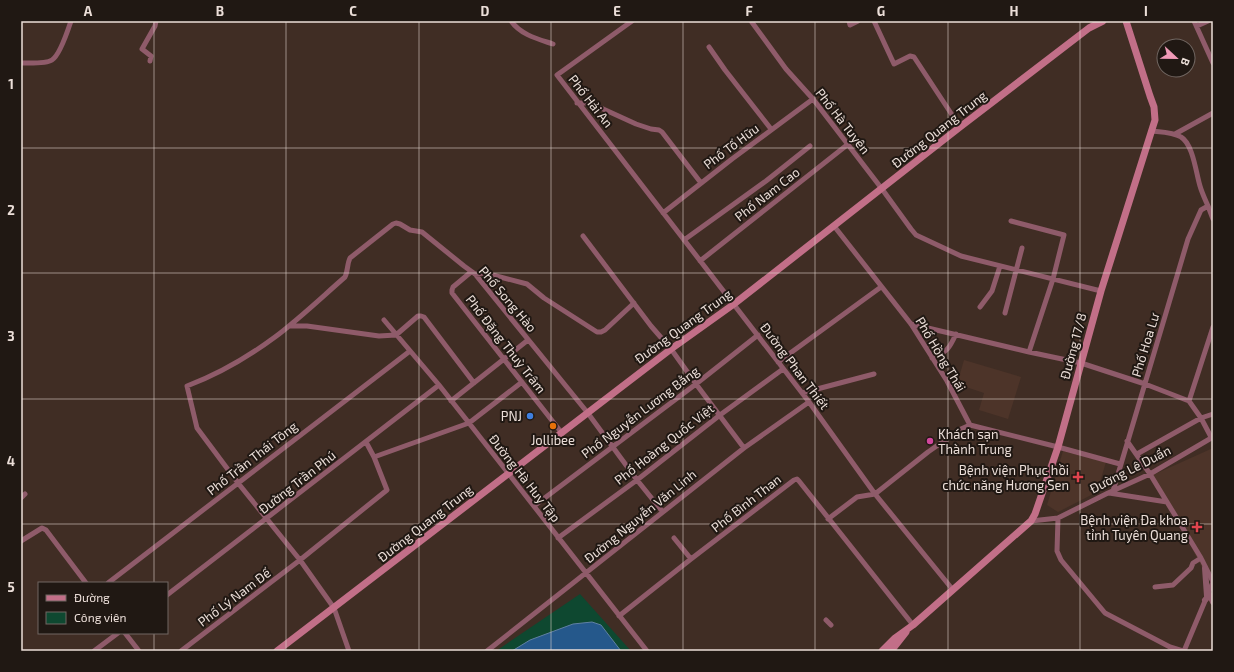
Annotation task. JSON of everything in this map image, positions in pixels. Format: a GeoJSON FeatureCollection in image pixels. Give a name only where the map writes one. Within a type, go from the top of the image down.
{"type":"FeatureCollection","features":[{"type":"Feature","properties":{"kind":"main road","name":"Đường Quang Trung"},"geometry":{"type":"LineString","coordinates":[[277,651],[587,412],[637,376],[670,349],[734,304],[1089,28],[1103,21]]}},
{"type":"Feature","properties":{"kind":"main road","name":"Đường 17/8"},"geometry":{"type":"LineString","coordinates":[[882,651],[895,638],[910,627],[1031,521],[1035,514],[1058,447],[1101,291],[1155,120],[1154,107],[1126,21]]}},
{"type":"Feature","properties":{"kind":"main road","name":"Đường 17/8"},"geometry":{"type":"LineString","coordinates":[[892,651],[910,627]]}},
{"type":"Feature","properties":{"kind":"street"},"geometry":{"type":"LineString","coordinates":[[21,63],[48,61],[53,59],[58,54],[72,21]]}},
{"type":"Feature","properties":{"kind":"street"},"geometry":{"type":"LineString","coordinates":[[150,61],[151,56],[142,48],[155,26],[156,21]]}},
{"type":"Feature","properties":{"kind":"street"},"geometry":{"type":"LineString","coordinates":[[511,21],[515,27],[530,37],[553,44]]}},
{"type":"Feature","properties":{"kind":"street","name":"Phố Hải An"},"geometry":{"type":"LineString","coordinates":[[619,156],[557,75],[632,21]]}},
{"type":"Feature","properties":{"kind":"street","name":"Phố Hà Tuyên"},"geometry":{"type":"LineString","coordinates":[[751,21],[786,69],[813,99],[916,235],[961,256],[1101,291]]}},
{"type":"Feature","properties":{"kind":"street"},"geometry":{"type":"LineString","coordinates":[[849,21],[850,25],[858,21]]}},
{"type":"Feature","properties":{"kind":"street"},"geometry":{"type":"LineString","coordinates":[[874,21],[894,64],[910,56],[914,57],[960,127]]}},
{"type":"Feature","properties":{"kind":"street"},"geometry":{"type":"LineString","coordinates":[[1208,21],[1196,24],[1213,63]]}},
{"type":"Feature","properties":{"kind":"street"},"geometry":{"type":"LineString","coordinates":[[709,47],[771,129]]}},
{"type":"Feature","properties":{"kind":"street","name":"Phố Tố Hữu"},"geometry":{"type":"LineString","coordinates":[[663,213],[771,129],[813,99]]}},
{"type":"Feature","properties":{"kind":"street"},"geometry":{"type":"LineString","coordinates":[[578,103],[590,102],[636,124],[659,130],[701,183]]}},
{"type":"Feature","properties":{"kind":"street"},"geometry":{"type":"LineString","coordinates":[[1175,134],[1213,113]]}},
{"type":"Feature","properties":{"kind":"street"},"geometry":{"type":"LineString","coordinates":[[1151,131],[1175,134],[1185,139],[1189,147],[1206,207],[1213,219]]}},
{"type":"Feature","properties":{"kind":"street","name":"Phố Nam Cao"},"geometry":{"type":"LineString","coordinates":[[700,261],[847,145]]}},
{"type":"Feature","properties":{"kind":"street"},"geometry":{"type":"LineString","coordinates":[[684,240],[766,181],[810,146]]}},
{"type":"Feature","properties":{"kind":"street","name":"Đường Phan Thiết"},"geometry":{"type":"LineString","coordinates":[[619,156],[809,402],[875,494],[953,590]]}},
{"type":"Feature","properties":{"kind":"street","name":"Phố Hoa Lư"},"geometry":{"type":"LineString","coordinates":[[1110,492],[1145,384],[1188,238],[1201,210],[1206,207]]}},
{"type":"Feature","properties":{"kind":"street"},"geometry":{"type":"LineString","coordinates":[[1012,221],[1064,234],[1054,279],[1029,352]]}},
{"type":"Feature","properties":{"kind":"street","name":"Phố Song Hào"},"geometry":{"type":"LineString","coordinates":[[238,483],[197,428],[187,386],[230,367],[276,337],[345,277],[350,258],[396,223],[410,230],[422,232],[473,273],[587,412],[612,447],[662,511]]}},
{"type":"Feature","properties":{"kind":"street","name":"Phố Hồng Thái"},"geometry":{"type":"LineString","coordinates":[[834,226],[911,324],[947,381],[970,425]]}},
{"type":"Feature","properties":{"kind":"street"},"geometry":{"type":"LineString","coordinates":[[583,236],[744,448]]}},
{"type":"Feature","properties":{"kind":"street"},"geometry":{"type":"LineString","coordinates":[[1005,313],[1022,248]]}},
{"type":"Feature","properties":{"kind":"street"},"geometry":{"type":"LineString","coordinates":[[980,307],[992,291],[1000,266]]}},
{"type":"Feature","properties":{"kind":"street"},"geometry":{"type":"LineString","coordinates":[[473,273],[485,273],[526,284],[544,298],[597,332],[605,330],[634,303]]}},
{"type":"Feature","properties":{"kind":"street","name":"Phố Đặng Thuỳ Trâm"},"geometry":{"type":"LineString","coordinates":[[473,273],[453,287],[452,293],[561,432]]}},
{"type":"Feature","properties":{"kind":"street"},"geometry":{"type":"LineString","coordinates":[[778,362],[881,287]]}},
{"type":"Feature","properties":{"kind":"street"},"geometry":{"type":"LineString","coordinates":[[289,326],[307,326],[379,336],[396,335],[418,316],[421,316],[474,383]]}},
{"type":"Feature","properties":{"kind":"street","name":"Đường Hà Huy Tập"},"geometry":{"type":"LineString","coordinates":[[384,320],[439,385],[646,651]]}},
{"type":"Feature","properties":{"kind":"street"},"geometry":{"type":"LineString","coordinates":[[911,324],[1081,363],[1145,384],[1189,401],[1212,437]]}},
{"type":"Feature","properties":{"kind":"street"},"geometry":{"type":"LineString","coordinates":[[1189,401],[1213,327]]}},
{"type":"Feature","properties":{"kind":"street"},"geometry":{"type":"LineString","coordinates":[[932,358],[944,353],[949,348],[956,334]]}},
{"type":"Feature","properties":{"kind":"street","name":"Phố Nguyễn Lương Bằng"},"geometry":{"type":"LineString","coordinates":[[534,506],[696,384],[758,335]]}},
{"type":"Feature","properties":{"kind":"street"},"geometry":{"type":"LineString","coordinates":[[451,401],[528,340]]}},
{"type":"Feature","properties":{"kind":"street","name":"Phố Trần Thái Tông"},"geometry":{"type":"LineString","coordinates":[[109,582],[410,351]]}},
{"type":"Feature","properties":{"kind":"street","name":"Phố Hoàng Quốc Việt"},"geometry":{"type":"LineString","coordinates":[[558,538],[783,369]]}},
{"type":"Feature","properties":{"kind":"street"},"geometry":{"type":"LineString","coordinates":[[802,393],[874,374]]}},
{"type":"Feature","properties":{"kind":"street"},"geometry":{"type":"LineString","coordinates":[[366,442],[374,457],[469,423],[522,382]]}},
{"type":"Feature","properties":{"kind":"street","name":"Đường Trần Phú"},"geometry":{"type":"LineString","coordinates":[[168,594],[439,385]]}},
{"type":"Feature","properties":{"kind":"street","name":"Đường Nguyễn Văn Linh"},"geometry":{"type":"LineString","coordinates":[[487,651],[662,511],[744,448],[809,402]]}},
{"type":"Feature","properties":{"kind":"street"},"geometry":{"type":"LineString","coordinates":[[1136,454],[1201,418],[1213,414]]}},
{"type":"Feature","properties":{"kind":"street"},"geometry":{"type":"LineString","coordinates":[[828,519],[857,497],[875,494],[934,448],[961,429],[970,425],[1120,464]]}},
{"type":"Feature","properties":{"kind":"street","name":"Đường Lê Duẩn"},"geometry":{"type":"LineString","coordinates":[[1031,521],[1058,518],[1150,474],[1212,437]]}},
{"type":"Feature","properties":{"kind":"street"},"geometry":{"type":"LineString","coordinates":[[1127,441],[1150,474],[1201,558],[1213,582],[1213,592]]}},
{"type":"Feature","properties":{"kind":"street","name":"Phố Lý Nam Đế"},"geometry":{"type":"LineString","coordinates":[[181,651],[300,560],[387,490],[374,457]]}},
{"type":"Feature","properties":{"kind":"street","name":"Phố Bình Than"},"geometry":{"type":"LineString","coordinates":[[620,616],[691,559],[797,479],[910,627]]}},
{"type":"Feature","properties":{"kind":"street"},"geometry":{"type":"LineString","coordinates":[[238,483],[300,560],[334,608],[350,651]]}},
{"type":"Feature","properties":{"kind":"street"},"geometry":{"type":"LineString","coordinates":[[1110,492],[1167,502]]}},
{"type":"Feature","properties":{"kind":"street"},"geometry":{"type":"LineString","coordinates":[[21,498],[25,494]]}},
{"type":"Feature","properties":{"kind":"street"},"geometry":{"type":"LineString","coordinates":[[1058,518],[1057,551],[1061,560],[1100,608],[1113,618],[1170,647],[1183,651],[1213,582]]}},
{"type":"Feature","properties":{"kind":"street"},"geometry":{"type":"LineString","coordinates":[[21,541],[42,528],[46,530],[85,582]]}},
{"type":"Feature","properties":{"kind":"street"},"geometry":{"type":"LineString","coordinates":[[674,538],[691,559]]}},
{"type":"Feature","properties":{"kind":"street"},"geometry":{"type":"LineString","coordinates":[[1155,587],[1173,585],[1191,568],[1193,563],[1201,558]]}},
{"type":"Feature","properties":{"kind":"street"},"geometry":{"type":"LineString","coordinates":[[1205,568],[1206,598]]}},
{"type":"Feature","properties":{"kind":"street"},"geometry":{"type":"LineString","coordinates":[[1206,598],[1210,595],[1213,602]]}},
{"type":"Feature","properties":{"kind":"street"},"geometry":{"type":"LineString","coordinates":[[826,620],[830,625]]}},
{"type":"Feature","properties":{"kind":"street"},"geometry":{"type":"LineString","coordinates":[[94,651],[117,634]]}},
{"type":"Feature","properties":{"kind":"street"},"geometry":{"type":"LineString","coordinates":[[126,634],[139,651]]}},
{"type":"Feature","properties":{"kind":"shaded area"},"geometry":{"type":"Polygon","coordinates":[[[964,360],[1021,377],[1008,419],[979,410],[984,393],[957,384],[964,360]]]}},
{"type":"Feature","properties":{"kind":"shaded area","name":"Bệnh viện Đa khoa tỉnh Tuyên Quang"},"geometry":{"type":"Polygon","coordinates":[[[1213,448],[1213,580],[1208,579],[1153,475],[1213,448]]]}},
{"type":"Feature","properties":{"kind":"shaded area","name":"Bệnh viện Phục hồi chức năng Hương Sen"},"geometry":{"type":"Polygon","coordinates":[[[1063,451],[1106,462],[1097,492],[1058,512],[1047,505],[1063,451]]]}},
{"type":"Feature","properties":{"kind":"green space"},"geometry":{"type":"Polygon","coordinates":[[[580,594],[631,651],[496,651],[580,594]]]}},
{"type":"Feature","properties":{"kind":"water"},"geometry":{"type":"Polygon","coordinates":[[[592,622],[601,625],[621,651],[512,651],[530,640],[573,624],[592,622]]]}},
{"type":"Feature","properties":{"kind":"place","name":"PNJ"},"geometry":{"type":"Point","coordinates":[530,416]}},
{"type":"Feature","properties":{"kind":"place","name":"Jollibee"},"geometry":{"type":"Point","coordinates":[553,426]}},
{"type":"Feature","properties":{"kind":"place","name":"Khách sạn Thành Trung"},"geometry":{"type":"Point","coordinates":[930,441]}},
{"type":"Feature","properties":{"kind":"place","name":"Bệnh viện Phục hồi chức năng Hương Sen"},"geometry":{"type":"Point","coordinates":[1078,477]}},
{"type":"Feature","properties":{"kind":"place","name":"Bệnh viện Đa khoa tỉnh Tuyên Quang"},"geometry":{"type":"Point","coordinates":[1197,527]}}]}
